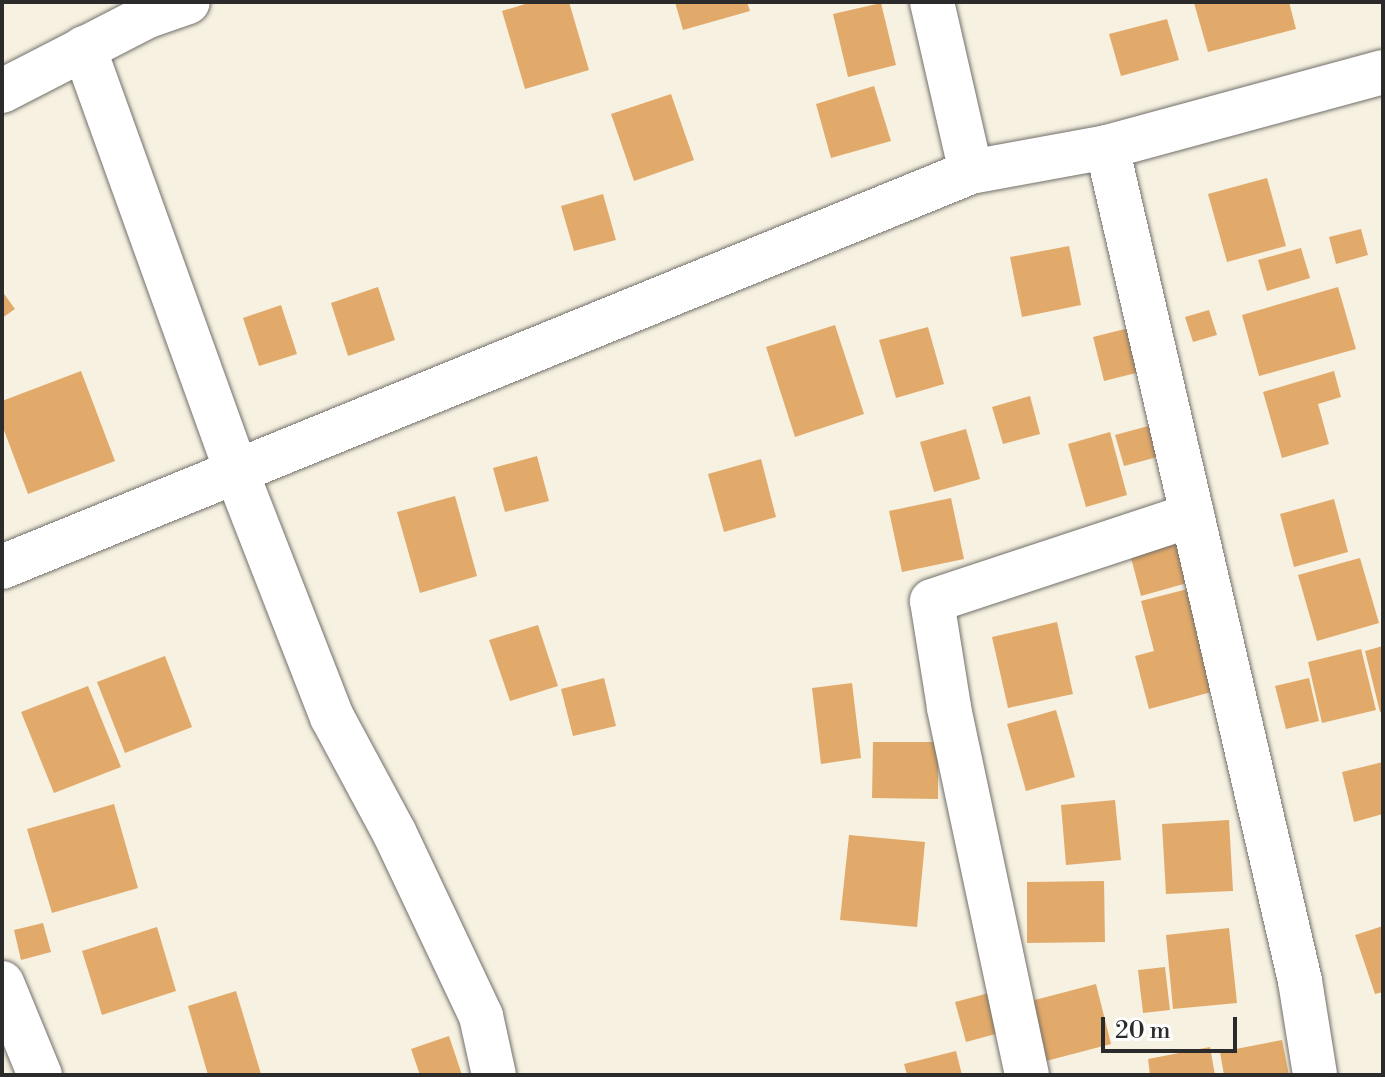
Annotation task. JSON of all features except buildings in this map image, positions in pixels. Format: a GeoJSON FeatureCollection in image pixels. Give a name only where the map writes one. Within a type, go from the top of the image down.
{"type":"FeatureCollection","features":[{"type":"Feature","properties":{"kind":"street"},"geometry":{"type":"LineString","coordinates":[[2,91],[148,16],[188,2]]}},
{"type":"Feature","properties":{"kind":"street"},"geometry":{"type":"LineString","coordinates":[[932,2],[971,172]]}},
{"type":"Feature","properties":{"kind":"street"},"geometry":{"type":"LineString","coordinates":[[84,48],[236,471],[332,717],[394,832],[481,1016],[494,1075]]}},
{"type":"Feature","properties":{"kind":"street"},"geometry":{"type":"LineString","coordinates":[[2,567],[971,172],[1107,147],[1383,72]]}},
{"type":"Feature","properties":{"kind":"street"},"geometry":{"type":"LineString","coordinates":[[1107,147],[1300,981],[1315,1075]]}},
{"type":"Feature","properties":{"kind":"street"},"geometry":{"type":"LineString","coordinates":[[1027,1075],[949,707],[932,601],[1192,515]]}},
{"type":"Feature","properties":{"kind":"street"},"geometry":{"type":"LineString","coordinates":[[2,983],[40,1075]]}}]}
